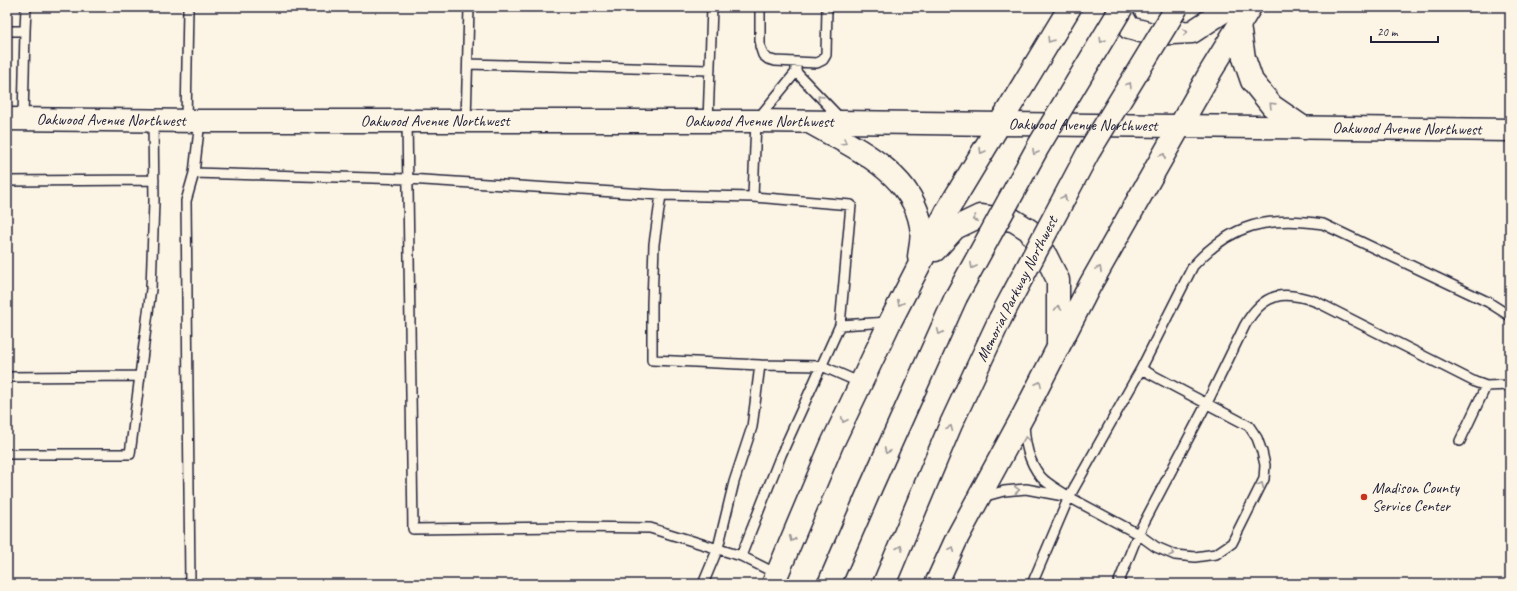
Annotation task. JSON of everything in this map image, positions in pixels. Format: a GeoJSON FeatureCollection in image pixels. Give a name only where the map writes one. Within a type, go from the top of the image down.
{"type":"FeatureCollection","features":[{"type":"Feature","properties":{"kind":"main road"},"geometry":{"type":"LineString","coordinates":[[775,579],[832,444],[890,322],[947,211],[1070,7]]}},
{"type":"Feature","properties":{"kind":"main road"},"geometry":{"type":"LineString","coordinates":[[1117,7],[1129,28],[1152,34],[1192,32],[1234,16],[1250,7]]}},
{"type":"Feature","properties":{"kind":"main road"},"geometry":{"type":"LineString","coordinates":[[829,584],[871,486],[956,297],[1038,147],[1122,7]]}},
{"type":"Feature","properties":{"kind":"main road","name":"Memorial Parkway Northwest"},"geometry":{"type":"LineString","coordinates":[[884,584],[951,424],[1000,319],[1088,153],[1177,7]]}},
{"type":"Feature","properties":{"kind":"main road"},"geometry":{"type":"LineString","coordinates":[[936,584],[958,536],[1024,414],[1090,285],[1211,70],[1234,16]]}},
{"type":"Feature","properties":{"kind":"main road"},"geometry":{"type":"LineString","coordinates":[[1234,16],[1244,58],[1252,81],[1272,106],[1304,128]]}},
{"type":"Feature","properties":{"kind":"main road","name":"Oakwood Avenue Northwest"},"geometry":{"type":"LineString","coordinates":[[15,119],[407,122],[756,121],[1510,130]]}},
{"type":"Feature","properties":{"kind":"main road"},"geometry":{"type":"LineString","coordinates":[[810,122],[878,162],[902,186],[913,202],[921,227],[918,268]]}},
{"type":"Feature","properties":{"kind":"main road"},"geometry":{"type":"LineString","coordinates":[[918,268],[955,228],[980,216],[1013,220],[1029,230],[1046,256],[1058,280],[1058,347]]}},
{"type":"Feature","properties":{"kind":"lane"},"geometry":{"type":"LineString","coordinates":[[15,119],[25,31],[26,7]]}},
{"type":"Feature","properties":{"kind":"lane"},"geometry":{"type":"LineString","coordinates":[[188,7],[194,173],[186,201],[190,584]]}},
{"type":"Feature","properties":{"kind":"lane"},"geometry":{"type":"LineString","coordinates":[[466,122],[469,7]]}},
{"type":"Feature","properties":{"kind":"lane"},"geometry":{"type":"LineString","coordinates":[[708,122],[712,7]]}},
{"type":"Feature","properties":{"kind":"lane"},"geometry":{"type":"LineString","coordinates":[[760,7],[760,46],[763,55],[768,59],[817,63],[823,60],[826,55],[827,7]]}},
{"type":"Feature","properties":{"kind":"lane"},"geometry":{"type":"LineString","coordinates":[[7,31],[25,31]]}},
{"type":"Feature","properties":{"kind":"lane"},"geometry":{"type":"LineString","coordinates":[[753,197],[756,121],[796,72],[796,62]]}},
{"type":"Feature","properties":{"kind":"lane"},"geometry":{"type":"LineString","coordinates":[[468,64],[710,70]]}},
{"type":"Feature","properties":{"kind":"lane"},"geometry":{"type":"LineString","coordinates":[[796,72],[845,123]]}},
{"type":"Feature","properties":{"kind":"lane"},"geometry":{"type":"LineString","coordinates":[[7,454],[130,454],[151,288],[154,180],[153,121]]}},
{"type":"Feature","properties":{"kind":"lane"},"geometry":{"type":"LineString","coordinates":[[407,122],[413,529],[568,527],[650,528],[741,556],[775,579]]}},
{"type":"Feature","properties":{"kind":"lane"},"geometry":{"type":"LineString","coordinates":[[194,173],[408,179],[661,195],[753,197],[851,205],[840,325],[781,455],[741,556]]}},
{"type":"Feature","properties":{"kind":"lane"},"geometry":{"type":"LineString","coordinates":[[7,181],[154,180]]}},
{"type":"Feature","properties":{"kind":"lane"},"geometry":{"type":"LineString","coordinates":[[661,195],[654,244],[652,360],[822,366],[861,383]]}},
{"type":"Feature","properties":{"kind":"lane"},"geometry":{"type":"LineString","coordinates":[[1032,584],[1070,497],[1141,369],[1193,266],[1204,253],[1238,230],[1260,223],[1281,221],[1302,221],[1323,224],[1488,302],[1510,316]]}},
{"type":"Feature","properties":{"kind":"lane"},"geometry":{"type":"LineString","coordinates":[[1118,584],[1138,534],[1251,314],[1260,304],[1272,298],[1286,294],[1301,296],[1318,302],[1486,386],[1510,385]]}},
{"type":"Feature","properties":{"kind":"lane"},"geometry":{"type":"LineString","coordinates":[[840,325],[890,322]]}},
{"type":"Feature","properties":{"kind":"lane"},"geometry":{"type":"LineString","coordinates":[[703,584],[718,548],[734,482],[752,428],[760,365]]}},
{"type":"Feature","properties":{"kind":"lane"},"geometry":{"type":"LineString","coordinates":[[1024,414],[1025,441],[1029,458],[1042,478],[1070,497],[1138,534],[1156,547],[1175,555],[1196,557],[1216,554],[1232,543],[1264,480],[1265,465],[1257,438],[1249,426],[1141,369]]}},
{"type":"Feature","properties":{"kind":"lane"},"geometry":{"type":"LineString","coordinates":[[7,377],[140,376]]}},
{"type":"Feature","properties":{"kind":"lane"},"geometry":{"type":"LineString","coordinates":[[1460,441],[1486,386]]}},
{"type":"Feature","properties":{"kind":"lane"},"geometry":{"type":"LineString","coordinates":[[979,498],[1004,491],[1026,489],[1070,497]]}},
{"type":"Feature","properties":{"kind":"place","name":"Madison County Service Center"},"geometry":{"type":"Point","coordinates":[1364,497]}}]}
